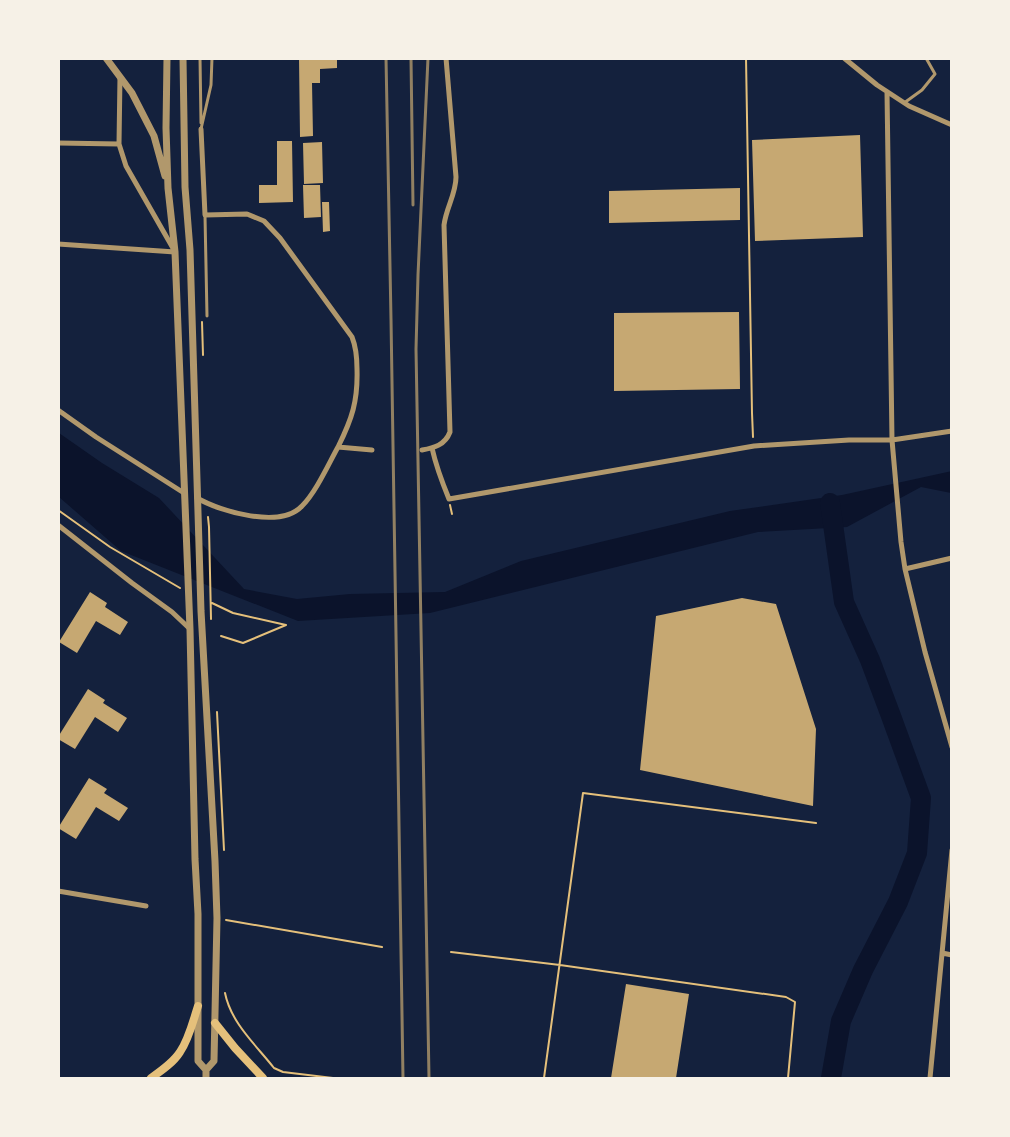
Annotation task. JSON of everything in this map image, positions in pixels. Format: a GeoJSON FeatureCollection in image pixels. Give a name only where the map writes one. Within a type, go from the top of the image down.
{"type":"FeatureCollection","features":[{"type":"Feature","properties":{"kind":"main road"},"geometry":{"type":"LineString","coordinates":[[151,1078],[170,1064],[180,1052],[198,1006]]}},
{"type":"Feature","properties":{"kind":"main road"},"geometry":{"type":"LineString","coordinates":[[214,1023],[263,1078]]}},
{"type":"Feature","properties":{"kind":"street"},"geometry":{"type":"LineString","coordinates":[[106,58],[132,93],[154,136],[168,188]]}},
{"type":"Feature","properties":{"kind":"street"},"geometry":{"type":"LineString","coordinates":[[167,58],[168,188],[175,252],[190,629],[198,914],[198,1061],[206,1070],[207,1078]]}},
{"type":"Feature","properties":{"kind":"street"},"geometry":{"type":"LineString","coordinates":[[183,58],[185,187],[190,250],[201,611],[217,918],[214,1060],[206,1070]]}},
{"type":"Feature","properties":{"kind":"street"},"geometry":{"type":"LineString","coordinates":[[422,450],[443,442],[448,438],[450,432],[444,225],[455,189],[456,177],[447,58]]}},
{"type":"Feature","properties":{"kind":"street"},"geometry":{"type":"LineString","coordinates":[[844,58],[876,85],[903,103],[951,125]]}},
{"type":"Feature","properties":{"kind":"street"},"geometry":{"type":"LineString","coordinates":[[120,76],[119,144],[126,166],[175,252]]}},
{"type":"Feature","properties":{"kind":"street"},"geometry":{"type":"LineString","coordinates":[[887,92],[892,440],[901,542],[924,652],[951,747]]}},
{"type":"Feature","properties":{"kind":"street"},"geometry":{"type":"LineString","coordinates":[[197,500],[233,514],[251,517],[278,517],[302,507],[338,447],[357,399],[355,343],[280,238],[264,221],[247,214],[205,214],[201,129]]}},
{"type":"Feature","properties":{"kind":"street"},"geometry":{"type":"LineString","coordinates":[[58,143],[119,144]]}},
{"type":"Feature","properties":{"kind":"street"},"geometry":{"type":"LineString","coordinates":[[58,244],[175,252]]}},
{"type":"Feature","properties":{"kind":"street"},"geometry":{"type":"LineString","coordinates":[[58,410],[184,493]]}},
{"type":"Feature","properties":{"kind":"street"},"geometry":{"type":"LineString","coordinates":[[432,448],[449,499],[754,446],[892,440],[951,431]]}},
{"type":"Feature","properties":{"kind":"street"},"geometry":{"type":"LineString","coordinates":[[338,447],[372,450]]}},
{"type":"Feature","properties":{"kind":"street"},"geometry":{"type":"LineString","coordinates":[[58,525],[172,612],[190,629]]}},
{"type":"Feature","properties":{"kind":"street"},"geometry":{"type":"LineString","coordinates":[[905,569],[951,558]]}},
{"type":"Feature","properties":{"kind":"street"},"geometry":{"type":"LineString","coordinates":[[930,1078],[951,850]]}},
{"type":"Feature","properties":{"kind":"street"},"geometry":{"type":"LineString","coordinates":[[58,891],[146,906]]}},
{"type":"Feature","properties":{"kind":"street"},"geometry":{"type":"LineString","coordinates":[[942,953],[951,956]]}},
{"type":"Feature","properties":{"kind":"lane"},"geometry":{"type":"LineString","coordinates":[[200,58],[201,129]]}},
{"type":"Feature","properties":{"kind":"lane"},"geometry":{"type":"LineString","coordinates":[[201,129],[211,85],[212,58]]}},
{"type":"Feature","properties":{"kind":"lane"},"geometry":{"type":"LineString","coordinates":[[903,103],[922,90],[935,74],[926,58]]}},
{"type":"Feature","properties":{"kind":"lane"},"geometry":{"type":"LineString","coordinates":[[205,214],[207,316]]}},
{"type":"Feature","properties":{"kind":"path"},"geometry":{"type":"LineString","coordinates":[[746,58],[754,446]]}},
{"type":"Feature","properties":{"kind":"path"},"geometry":{"type":"LineString","coordinates":[[209,527],[212,628]]}},
{"type":"Feature","properties":{"kind":"path"},"geometry":{"type":"LineString","coordinates":[[216,709],[224,856]]}},
{"type":"Feature","properties":{"kind":"path"},"geometry":{"type":"LineString","coordinates":[[544,1078],[583,793],[816,823]]}},
{"type":"Feature","properties":{"kind":"path"},"geometry":{"type":"LineString","coordinates":[[217,918],[382,947]]}},
{"type":"Feature","properties":{"kind":"path"},"geometry":{"type":"LineString","coordinates":[[452,952],[786,997],[795,1002],[788,1078]]}},
{"type":"Feature","properties":{"kind":"path"},"geometry":{"type":"LineString","coordinates":[[225,992],[227,1003],[238,1024],[274,1068],[283,1072],[333,1078]]}},
{"type":"Feature","properties":{"kind":"water"},"geometry":{"type":"Polygon","coordinates":[[[59,433],[159,498],[244,589],[297,599],[350,594],[445,592],[521,561],[730,511],[842,495],[952,471],[951,493],[921,487],[847,527],[758,532],[430,613],[298,621],[121,551],[59,497],[59,433]]]}},
{"type":"Feature","properties":{"kind":"building"},"geometry":{"type":"Polygon","coordinates":[[[299,58],[337,58],[337,68],[320,69],[320,83],[312,83],[313,136],[300,137],[299,58]]]}},
{"type":"Feature","properties":{"kind":"building"},"geometry":{"type":"Polygon","coordinates":[[[860,135],[863,237],[755,241],[752,140],[860,135]]]}},
{"type":"Feature","properties":{"kind":"building"},"geometry":{"type":"Polygon","coordinates":[[[277,141],[292,141],[293,202],[259,203],[259,185],[277,185],[277,141]]]}},
{"type":"Feature","properties":{"kind":"building"},"geometry":{"type":"Polygon","coordinates":[[[322,142],[323,183],[304,184],[303,143],[322,142]]]}},
{"type":"Feature","properties":{"kind":"building"},"geometry":{"type":"Polygon","coordinates":[[[303,185],[320,185],[321,217],[304,218],[303,185]]]}},
{"type":"Feature","properties":{"kind":"building"},"geometry":{"type":"Polygon","coordinates":[[[740,188],[740,220],[609,223],[609,191],[740,188]]]}},
{"type":"Feature","properties":{"kind":"building"},"geometry":{"type":"Polygon","coordinates":[[[322,202],[329,202],[330,231],[323,232],[322,202]]]}},
{"type":"Feature","properties":{"kind":"building"},"geometry":{"type":"Polygon","coordinates":[[[739,312],[740,389],[614,391],[614,313],[739,312]]]}},
{"type":"Feature","properties":{"kind":"building"},"geometry":{"type":"Polygon","coordinates":[[[90,592],[107,603],[105,607],[128,622],[120,635],[96,621],[77,653],[59,642],[90,592]]]}},
{"type":"Feature","properties":{"kind":"building"},"geometry":{"type":"Polygon","coordinates":[[[742,598],[776,604],[816,729],[813,806],[640,770],[656,616],[742,598]]]}},
{"type":"Feature","properties":{"kind":"building"},"geometry":{"type":"Polygon","coordinates":[[[88,689],[105,700],[103,703],[127,718],[118,732],[95,717],[75,749],[58,737],[88,689]]]}},
{"type":"Feature","properties":{"kind":"building"},"geometry":{"type":"Polygon","coordinates":[[[89,778],[107,789],[104,793],[128,808],[119,821],[96,807],[76,839],[58,828],[89,778]]]}},
{"type":"Feature","properties":{"kind":"building"},"geometry":{"type":"Polygon","coordinates":[[[626,984],[689,994],[676,1078],[611,1078],[626,984]]]}},
{"type":"Feature","properties":{"kind":"waterway"},"geometry":{"type":"LineString","coordinates":[[830,503],[844,602],[870,660],[921,798],[917,853],[898,902],[863,970],[841,1021],[831,1078]]}},
{"type":"Feature","properties":{"kind":"railway"},"geometry":{"type":"LineString","coordinates":[[386,58],[403,1078]]}},
{"type":"Feature","properties":{"kind":"railway"},"geometry":{"type":"LineString","coordinates":[[411,58],[413,205]]}},
{"type":"Feature","properties":{"kind":"railway"},"geometry":{"type":"LineString","coordinates":[[428,58],[416,349],[429,1078]]}}]}
